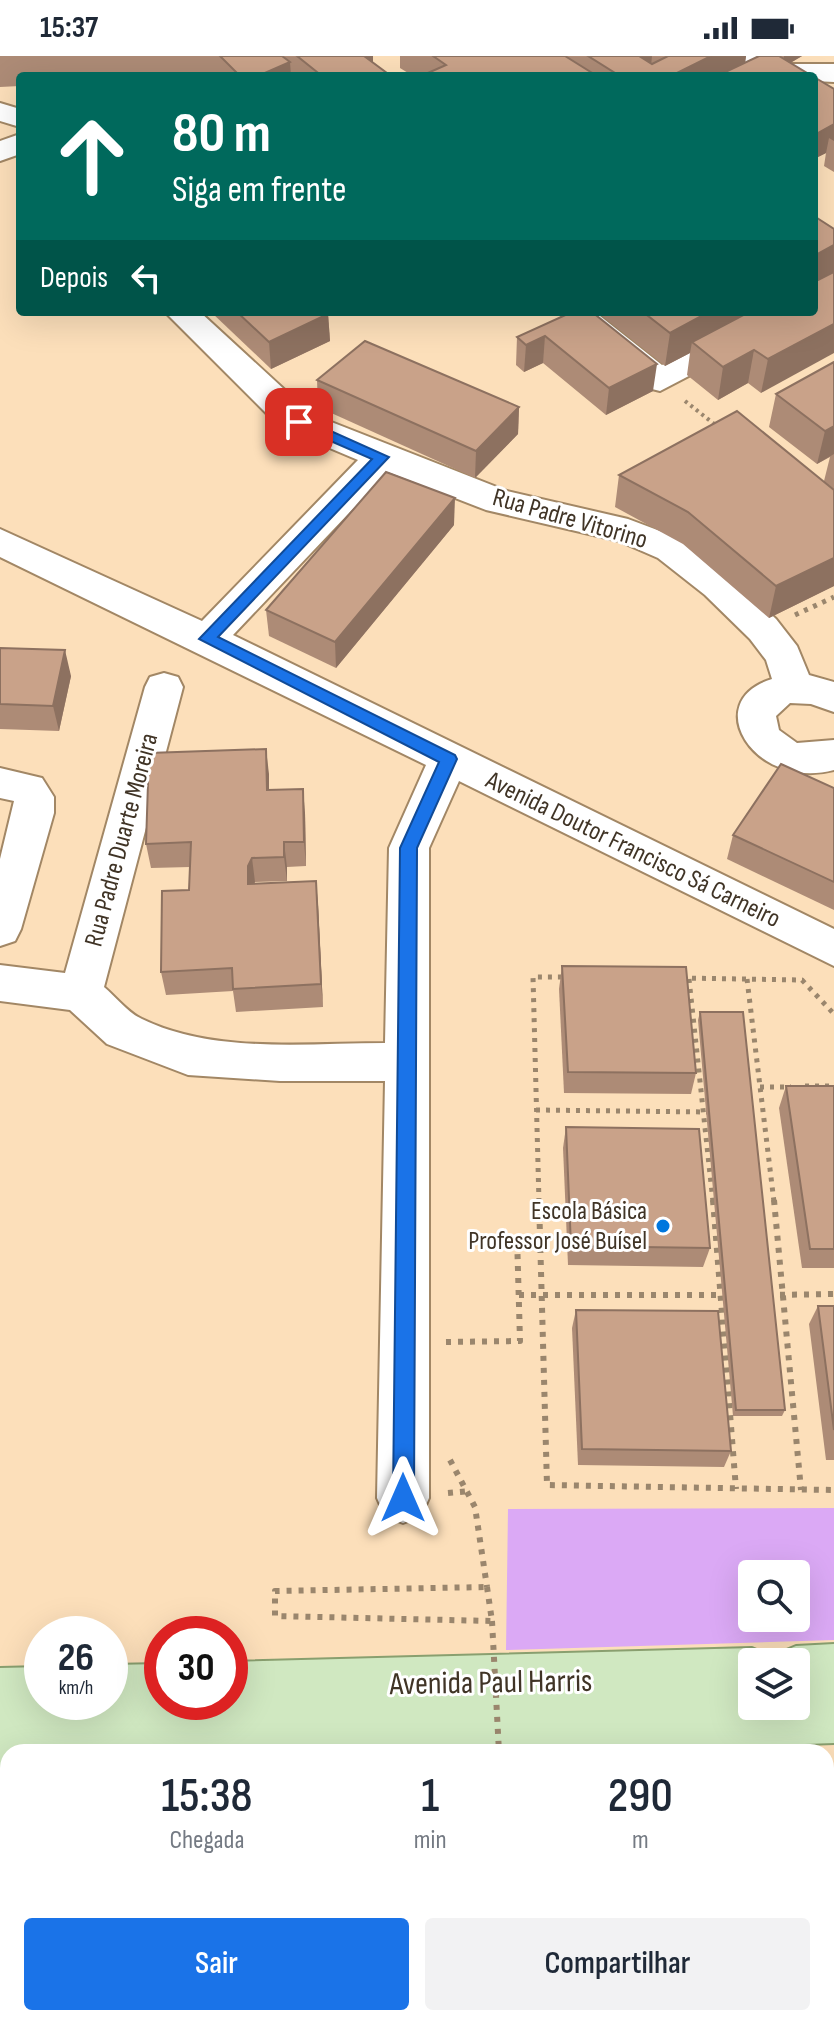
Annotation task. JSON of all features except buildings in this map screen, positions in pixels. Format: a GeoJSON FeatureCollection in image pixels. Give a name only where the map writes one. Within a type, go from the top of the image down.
{"type":"FeatureCollection","features":[{"type":"Feature","properties":{"kind":"main road"},"geometry":{"type":"LineString","coordinates":[[810,1672],[834,1671]]}},
{"type":"Feature","properties":{"kind":"main road","name":"Avenida Paul Harris"},"geometry":{"type":"LineString","coordinates":[[248,1689],[738,1675]]}},
{"type":"Feature","properties":{"kind":"main road"},"geometry":{"type":"LineString","coordinates":[[0,1695],[24,1694]]}},
{"type":"Feature","properties":{"kind":"main road","name":"Avenida Paul Harris"},"geometry":{"type":"LineString","coordinates":[[0,1743],[834,1716]]}},
{"type":"Feature","properties":{"kind":"street"},"geometry":{"type":"LineString","coordinates":[[746,56],[799,72],[834,72]]}},
{"type":"Feature","properties":{"kind":"street"},"geometry":{"type":"LineString","coordinates":[[818,88],[834,102]]}},
{"type":"Feature","properties":{"kind":"street","name":"Rua Padre Vitorino"},"geometry":{"type":"LineString","coordinates":[[185,316],[299,422],[499,501],[628,531],[671,549],[718,586],[763,629],[784,656],[794,688]]}},
{"type":"Feature","properties":{"kind":"street"},"geometry":{"type":"LineString","coordinates":[[579,316],[660,380],[780,316]]}},
{"type":"Feature","properties":{"kind":"street"},"geometry":{"type":"LineString","coordinates":[[207,639],[382,457]]}},
{"type":"Feature","properties":{"kind":"street","name":"Avenida Doutor Francisco Sá Carneiro"},"geometry":{"type":"LineString","coordinates":[[0,542],[207,639],[834,949]]}},
{"type":"Feature","properties":{"kind":"street","name":"Rua Padre Duarte Moreira"},"geometry":{"type":"LineString","coordinates":[[81,993],[164,687]]}},
{"type":"Feature","properties":{"kind":"street"},"geometry":{"type":"LineString","coordinates":[[834,698],[813,689],[794,688],[768,697],[759,709],[757,724],[763,739],[777,751],[796,758],[816,760],[834,755]]}},
{"type":"Feature","properties":{"kind":"street"},"geometry":{"type":"LineString","coordinates":[[403,1498],[409,848],[449,759]]}},
{"type":"Feature","properties":{"kind":"street"},"geometry":{"type":"LineString","coordinates":[[0,783],[28,789],[34,797],[34,813],[0,929]]}},
{"type":"Feature","properties":{"kind":"street"},"geometry":{"type":"LineString","coordinates":[[0,983],[81,993],[123,1031],[188,1056],[280,1062],[407,1062]]}},
{"type":"Feature","properties":{"kind":"street"},"geometry":{"type":"LineString","coordinates":[[481,1744],[570,1726]]}},
{"type":"Feature","properties":{"kind":"path"},"geometry":{"type":"LineString","coordinates":[[660,380],[722,429]]}},
{"type":"Feature","properties":{"kind":"path"},"geometry":{"type":"LineString","coordinates":[[579,977],[533,977],[547,1485],[834,1490]]}},
{"type":"Feature","properties":{"kind":"path"},"geometry":{"type":"LineString","coordinates":[[673,978],[802,980],[834,1014]]}},
{"type":"Feature","properties":{"kind":"path"},"geometry":{"type":"LineString","coordinates":[[689,979],[706,1112],[736,1489]]}},
{"type":"Feature","properties":{"kind":"path"},"geometry":{"type":"LineString","coordinates":[[747,979],[785,1294],[801,1490]]}},
{"type":"Feature","properties":{"kind":"path"},"geometry":{"type":"LineString","coordinates":[[760,1087],[834,1086]]}},
{"type":"Feature","properties":{"kind":"path"},"geometry":{"type":"LineString","coordinates":[[536,1110],[720,1112]]}},
{"type":"Feature","properties":{"kind":"path"},"geometry":{"type":"LineString","coordinates":[[749,1112],[763,1112]]}},
{"type":"Feature","properties":{"kind":"path"},"geometry":{"type":"LineString","coordinates":[[760,1295],[834,1294]]}},
{"type":"Feature","properties":{"kind":"path"},"geometry":{"type":"LineString","coordinates":[[519,1295],[734,1295]]}},
{"type":"Feature","properties":{"kind":"path"},"geometry":{"type":"LineString","coordinates":[[487,1587],[492,1621],[499,1744]]}},
{"type":"Feature","properties":{"kind":"shaded area"},"geometry":{"type":"Polygon","coordinates":[[[834,1508],[834,1640],[506,1650],[508,1509],[834,1508]]]}},
{"type":"Feature","properties":{"kind":"place","name":"Escola Básica Professor José Buísel"},"geometry":{"type":"Point","coordinates":[663,1226]}},
{"type":"Feature","properties":{"kind":"route"},"geometry":{"type":"LineString","coordinates":[[299,422],[382,457],[207,639],[449,759],[409,848],[403,1498]]}}]}
